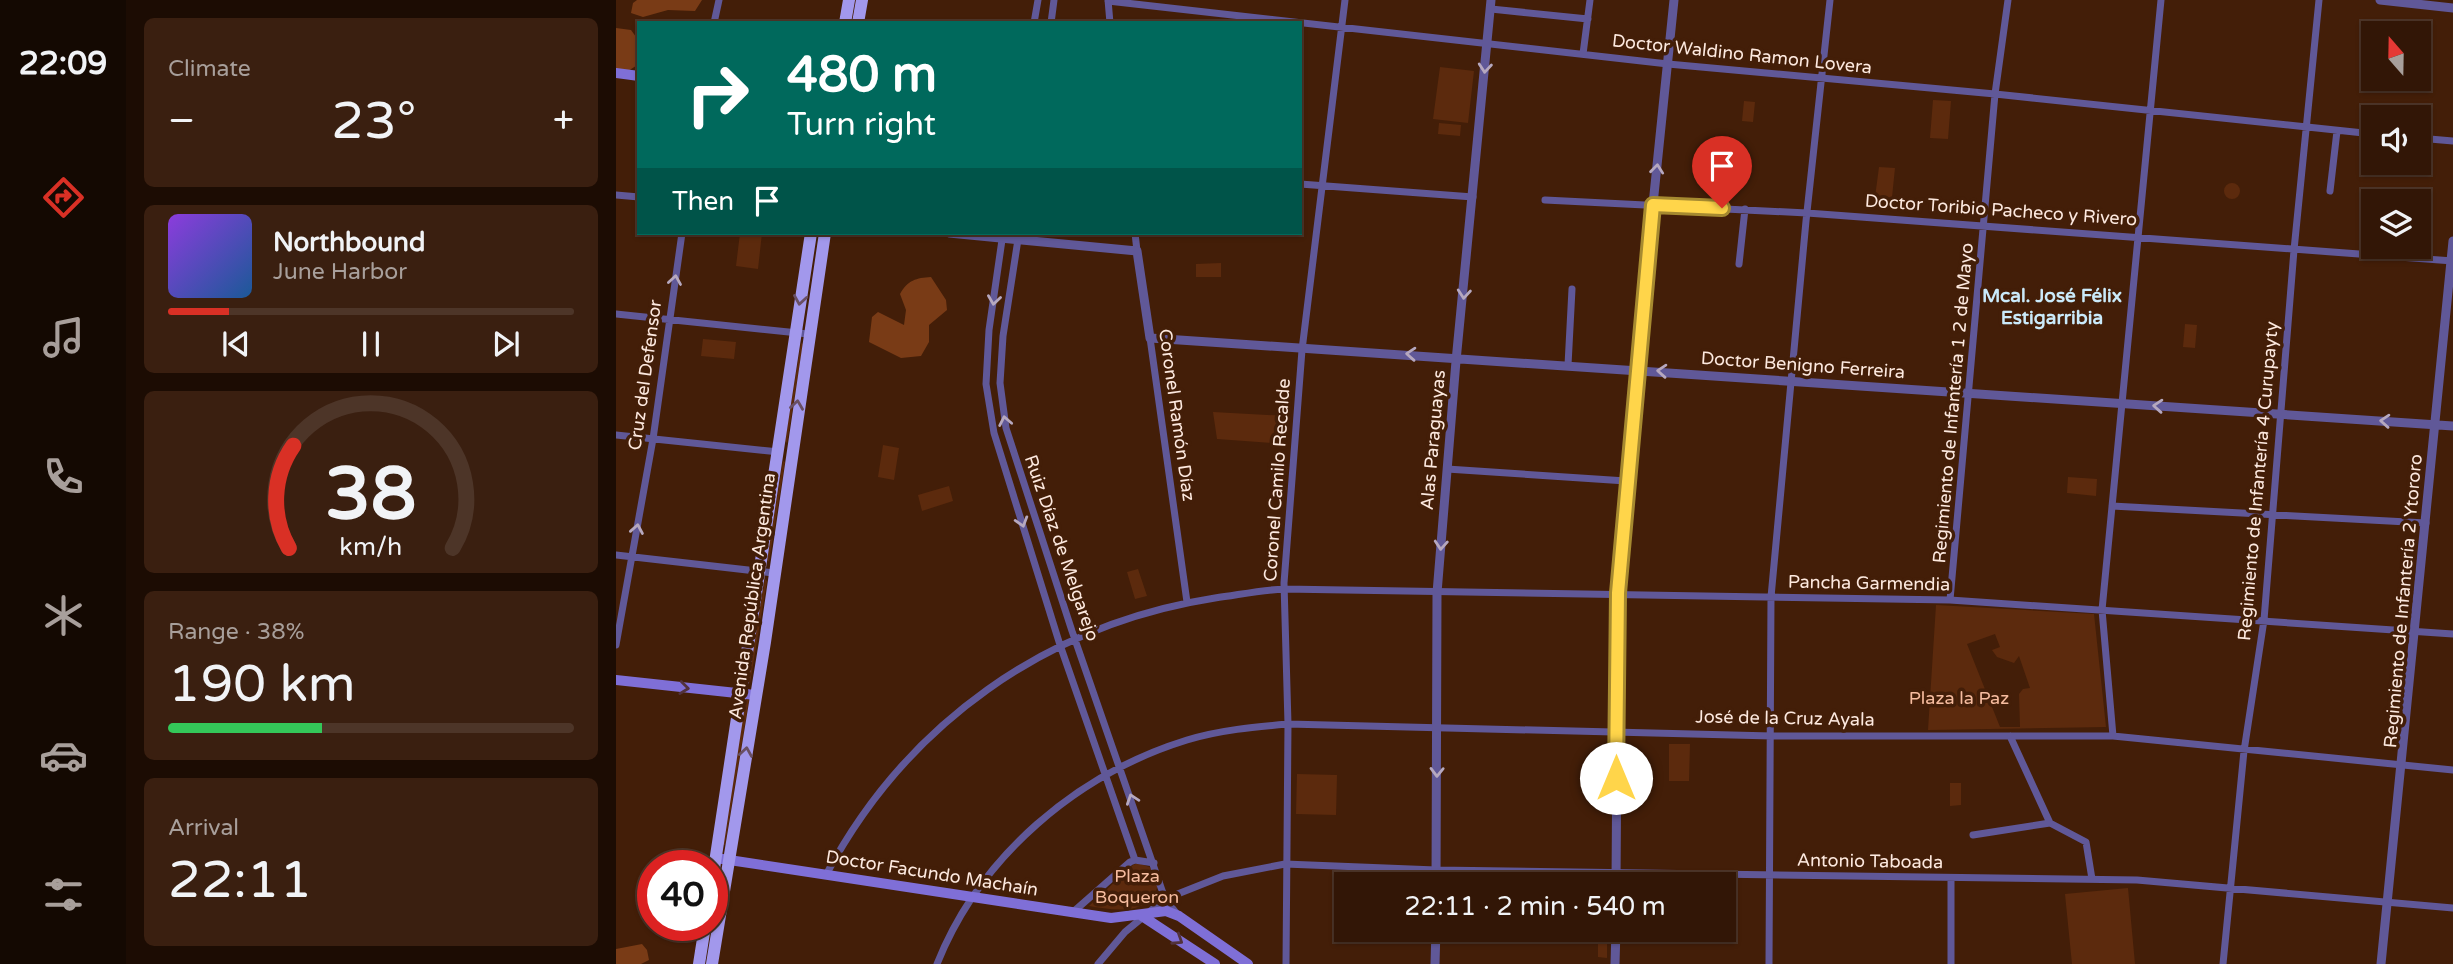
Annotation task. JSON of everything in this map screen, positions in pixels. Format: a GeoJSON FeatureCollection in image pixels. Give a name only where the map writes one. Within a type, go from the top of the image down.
{"type":"FeatureCollection","features":[{"type":"Feature","properties":{"kind":"highway"},"geometry":{"type":"LineString","coordinates":[[845,21],[849,0]]}},
{"type":"Feature","properties":{"kind":"highway"},"geometry":{"type":"LineString","coordinates":[[858,21],[862,0]]}},
{"type":"Feature","properties":{"kind":"highway","name":"Avenida República Argentina"},"geometry":{"type":"LineString","coordinates":[[722,850],[728,780],[774,573],[811,235]]}},
{"type":"Feature","properties":{"kind":"highway","name":"Avenida República Argentina"},"geometry":{"type":"LineString","coordinates":[[801,333],[825,235]]}},
{"type":"Feature","properties":{"kind":"highway","name":"Avenida República Argentina"},"geometry":{"type":"LineString","coordinates":[[724,850],[748,695],[761,571],[785,453]]}},
{"type":"Feature","properties":{"kind":"highway"},"geometry":{"type":"LineString","coordinates":[[699,964],[703,941]]}},
{"type":"Feature","properties":{"kind":"highway","name":"Avenida República Argentina"},"geometry":{"type":"LineString","coordinates":[[712,964],[714,941]]}},
{"type":"Feature","properties":{"kind":"main road"},"geometry":{"type":"LineString","coordinates":[[616,74],[637,76]]}},
{"type":"Feature","properties":{"kind":"main road"},"geometry":{"type":"LineString","coordinates":[[616,680],[748,695]]}},
{"type":"Feature","properties":{"kind":"main road","name":"Doctor Facundo Machaín"},"geometry":{"type":"LineString","coordinates":[[728,860],[1111,918],[1166,911],[1179,916]]}},
{"type":"Feature","properties":{"kind":"main road"},"geometry":{"type":"LineString","coordinates":[[1142,916],[1215,964]]}},
{"type":"Feature","properties":{"kind":"main road"},"geometry":{"type":"LineString","coordinates":[[1179,916],[1248,964]]}},
{"type":"Feature","properties":{"kind":"street"},"geometry":{"type":"LineString","coordinates":[[714,21],[719,0]]}},
{"type":"Feature","properties":{"kind":"street"},"geometry":{"type":"LineString","coordinates":[[1034,21],[1038,0]]}},
{"type":"Feature","properties":{"kind":"street"},"geometry":{"type":"LineString","coordinates":[[1051,21],[1054,0]]}},
{"type":"Feature","properties":{"kind":"street"},"geometry":{"type":"LineString","coordinates":[[1108,0],[1110,21]]}},
{"type":"Feature","properties":{"kind":"street","name":"Doctor Waldino Ramon Lovera"},"geometry":{"type":"LineString","coordinates":[[1108,0],[1291,21]]}},
{"type":"Feature","properties":{"kind":"street","name":"Coronel Camilo Recalde"},"geometry":{"type":"LineString","coordinates":[[1286,964],[1288,724],[1284,589],[1303,347],[1345,0]]}},
{"type":"Feature","properties":{"kind":"street"},"geometry":{"type":"LineString","coordinates":[[1583,54],[1590,0]]}},
{"type":"Feature","properties":{"kind":"street"},"geometry":{"type":"LineString","coordinates":[[1616,872],[1618,593],[1636,370],[1674,0]]}},
{"type":"Feature","properties":{"kind":"street"},"geometry":{"type":"LineString","coordinates":[[1769,964],[1771,597],[1830,0]]}},
{"type":"Feature","properties":{"kind":"street","name":"Regimiento de Infantería 1 2 de Mayo"},"geometry":{"type":"LineString","coordinates":[[1950,600],[1995,94],[2008,0]]}},
{"type":"Feature","properties":{"kind":"street"},"geometry":{"type":"LineString","coordinates":[[2113,736],[2102,610],[2161,0]]}},
{"type":"Feature","properties":{"kind":"street","name":"Regimiento de Infantería 4 Curupayty"},"geometry":{"type":"LineString","coordinates":[[2223,964],[2244,751],[2264,620],[2294,250],[2319,0]]}},
{"type":"Feature","properties":{"kind":"street"},"geometry":{"type":"LineString","coordinates":[[2380,0],[2453,8]]}},
{"type":"Feature","properties":{"kind":"street"},"geometry":{"type":"LineString","coordinates":[[1491,4],[1587,19]]}},
{"type":"Feature","properties":{"kind":"street","name":"Alas Paraguayas"},"geometry":{"type":"LineString","coordinates":[[1436,870],[1437,593],[1491,4]]}},
{"type":"Feature","properties":{"kind":"street","name":"Doctor Waldino Ramon Lovera"},"geometry":{"type":"LineString","coordinates":[[1302,22],[1668,64],[1995,94],[2361,133]]}},
{"type":"Feature","properties":{"kind":"street"},"geometry":{"type":"LineString","coordinates":[[2330,191],[2337,131]]}},
{"type":"Feature","properties":{"kind":"street"},"geometry":{"type":"LineString","coordinates":[[2431,139],[2453,141]]}},
{"type":"Feature","properties":{"kind":"street"},"geometry":{"type":"LineString","coordinates":[[1302,184],[1473,197]]}},
{"type":"Feature","properties":{"kind":"street"},"geometry":{"type":"LineString","coordinates":[[616,195],[637,197]]}},
{"type":"Feature","properties":{"kind":"street","name":"Doctor Toribio Pacheco y Rivero"},"geometry":{"type":"LineString","coordinates":[[1545,200],[1807,213],[2452,261]]}},
{"type":"Feature","properties":{"kind":"street"},"geometry":{"type":"LineString","coordinates":[[1740,264],[1745,209]]}},
{"type":"Feature","properties":{"kind":"street","name":"Cruz del Defensor"},"geometry":{"type":"LineString","coordinates":[[616,645],[653,439],[682,235]]}},
{"type":"Feature","properties":{"kind":"street"},"geometry":{"type":"LineString","coordinates":[[985,235],[1137,251]]}},
{"type":"Feature","properties":{"kind":"street","name":"Coronel Ramón Díaz"},"geometry":{"type":"LineString","coordinates":[[1135,235],[1187,602]]}},
{"type":"Feature","properties":{"kind":"street","name":"Ruiz Díaz de Melgarejo"},"geometry":{"type":"LineString","coordinates":[[1003,236],[987,361],[986,384],[992,424],[1060,645],[1135,860]]}},
{"type":"Feature","properties":{"kind":"street","name":"Ruiz Díaz de Melgarejo"},"geometry":{"type":"LineString","coordinates":[[1018,237],[1001,363],[1002,405],[1019,470],[1076,639],[1166,898],[1179,916]]}},
{"type":"Feature","properties":{"kind":"street","name":"Regimiento de Infantería 2 Ytororo"},"geometry":{"type":"LineString","coordinates":[[2381,964],[2403,765],[2453,241]]}},
{"type":"Feature","properties":{"kind":"street"},"geometry":{"type":"LineString","coordinates":[[1568,365],[1572,289]]}},
{"type":"Feature","properties":{"kind":"street"},"geometry":{"type":"LineString","coordinates":[[616,314],[801,333]]}},
{"type":"Feature","properties":{"kind":"street","name":"Doctor Benigno Ferreira"},"geometry":{"type":"LineString","coordinates":[[1150,338],[2453,426]]}},
{"type":"Feature","properties":{"kind":"street"},"geometry":{"type":"LineString","coordinates":[[987,361],[1001,363]]}},
{"type":"Feature","properties":{"kind":"street"},"geometry":{"type":"LineString","coordinates":[[616,435],[785,453]]}},
{"type":"Feature","properties":{"kind":"street"},"geometry":{"type":"LineString","coordinates":[[1447,469],[1626,481]]}},
{"type":"Feature","properties":{"kind":"street"},"geometry":{"type":"LineString","coordinates":[[1007,474],[1019,470]]}},
{"type":"Feature","properties":{"kind":"street"},"geometry":{"type":"LineString","coordinates":[[2112,506],[2426,523]]}},
{"type":"Feature","properties":{"kind":"street"},"geometry":{"type":"LineString","coordinates":[[616,555],[774,573]]}},
{"type":"Feature","properties":{"kind":"street","name":"Pancha Garmendia"},"geometry":{"type":"LineString","coordinates":[[826,875],[852,828],[874,799],[935,732],[996,681],[1060,645],[1152,610],[1187,602],[1284,589],[1950,600],[2453,634]]}},
{"type":"Feature","properties":{"kind":"street","name":"José de la Cruz Ayala"},"geometry":{"type":"LineString","coordinates":[[937,964],[956,921],[971,897],[1013,848],[1057,809],[1121,766],[1189,740],[1241,729],[1288,724],[1772,736],[2113,736],[2453,770]]}},
{"type":"Feature","properties":{"kind":"street"},"geometry":{"type":"LineString","coordinates":[[2010,736],[2050,823]]}},
{"type":"Feature","properties":{"kind":"street"},"geometry":{"type":"LineString","coordinates":[[1973,835],[2050,823],[2087,842],[2092,879]]}},
{"type":"Feature","properties":{"kind":"street"},"geometry":{"type":"LineString","coordinates":[[1072,912],[1135,860],[1154,863]]}},
{"type":"Feature","properties":{"kind":"street","name":"Antonio Taboada"},"geometry":{"type":"LineString","coordinates":[[1098,964],[1142,916],[1166,898],[1223,876],[1285,864],[1436,870],[1616,872]]}},
{"type":"Feature","properties":{"kind":"street","name":"Antonio Taboada"},"geometry":{"type":"LineString","coordinates":[[1736,875],[2137,880],[2453,908]]}},
{"type":"Feature","properties":{"kind":"street"},"geometry":{"type":"LineString","coordinates":[[1951,878],[1951,964]]}},
{"type":"Feature","properties":{"kind":"street"},"geometry":{"type":"LineString","coordinates":[[1436,942],[1436,964]]}},
{"type":"Feature","properties":{"kind":"street"},"geometry":{"type":"LineString","coordinates":[[1615,964],[1616,942]]}},
{"type":"Feature","properties":{"kind":"green space"},"geometry":{"type":"Polygon","coordinates":[[[1440,67],[1474,71],[1468,123],[1433,119],[1440,67]]]}},
{"type":"Feature","properties":{"kind":"green space"},"geometry":{"type":"Polygon","coordinates":[[[1933,100],[1951,101],[1948,139],[1930,138],[1933,100]]]}},
{"type":"Feature","properties":{"kind":"green space"},"geometry":{"type":"Polygon","coordinates":[[[1744,101],[1755,102],[1753,122],[1742,121],[1744,101]]]}},
{"type":"Feature","properties":{"kind":"green space"},"geometry":{"type":"Polygon","coordinates":[[[1439,123],[1461,125],[1460,136],[1438,134],[1439,123]]]}},
{"type":"Feature","properties":{"kind":"green space"},"geometry":{"type":"Polygon","coordinates":[[[1879,167],[1895,168],[1891,207],[1874,205],[1879,167]]]}},
{"type":"Feature","properties":{"kind":"green space"},"geometry":{"type":"Polygon","coordinates":[[[2232,183],[2238,185],[2238,197],[2232,199],[2226,197],[2224,191],[2226,185],[2232,183]]]}},
{"type":"Feature","properties":{"kind":"green space"},"geometry":{"type":"Polygon","coordinates":[[[740,235],[762,235],[758,269],[736,266],[740,235]]]}},
{"type":"Feature","properties":{"kind":"green space"},"geometry":{"type":"Polygon","coordinates":[[[1221,263],[1221,277],[1196,277],[1196,264],[1221,263]]]}},
{"type":"Feature","properties":{"kind":"green space"},"geometry":{"type":"Polygon","coordinates":[[[2185,324],[2197,325],[2195,348],[2183,347],[2185,324]]]}},
{"type":"Feature","properties":{"kind":"green space"},"geometry":{"type":"Polygon","coordinates":[[[703,339],[736,342],[734,359],[701,356],[703,339]]]}},
{"type":"Feature","properties":{"kind":"green space"},"geometry":{"type":"Polygon","coordinates":[[[801,343],[803,344],[787,443],[785,441],[801,343]]]}},
{"type":"Feature","properties":{"kind":"green space"},"geometry":{"type":"Polygon","coordinates":[[[1213,412],[1287,416],[1285,444],[1217,439],[1213,412]]]}},
{"type":"Feature","properties":{"kind":"green space"},"geometry":{"type":"Polygon","coordinates":[[[883,445],[899,448],[894,480],[878,477],[883,445]]]}},
{"type":"Feature","properties":{"kind":"green space"},"geometry":{"type":"Polygon","coordinates":[[[783,461],[785,462],[769,562],[767,560],[783,461]]]}},
{"type":"Feature","properties":{"kind":"green space"},"geometry":{"type":"Polygon","coordinates":[[[2068,477],[2097,479],[2096,496],[2067,493],[2068,477]]]}},
{"type":"Feature","properties":{"kind":"green space"},"geometry":{"type":"Polygon","coordinates":[[[949,486],[953,501],[922,511],[918,495],[949,486]]]}},
{"type":"Feature","properties":{"kind":"green space"},"geometry":{"type":"Polygon","coordinates":[[[1138,569],[1147,596],[1135,599],[1127,572],[1138,569]]]}},
{"type":"Feature","properties":{"kind":"green space"},"geometry":{"type":"Polygon","coordinates":[[[765,579],[767,581],[750,683],[748,681],[765,579]]]}},
{"type":"Feature","properties":{"kind":"green space","name":"Plaza la Paz"},"geometry":{"type":"Polygon","coordinates":[[[1936,605],[2094,614],[2106,727],[1928,730],[1936,605]],[[1995,634],[1967,644],[2000,727],[2020,727],[2019,694],[2023,689],[2030,688],[2019,656],[2014,663],[1997,657],[1992,650],[2000,647],[1995,634]]]}},
{"type":"Feature","properties":{"kind":"green space"},"geometry":{"type":"Polygon","coordinates":[[[745,699],[749,700],[723,845],[745,699]]]}},
{"type":"Feature","properties":{"kind":"green space"},"geometry":{"type":"Polygon","coordinates":[[[1669,744],[1690,744],[1689,781],[1669,781],[1669,744]]]}},
{"type":"Feature","properties":{"kind":"green space"},"geometry":{"type":"Polygon","coordinates":[[[1297,774],[1337,775],[1336,815],[1296,814],[1297,774]]]}},
{"type":"Feature","properties":{"kind":"green space"},"geometry":{"type":"Polygon","coordinates":[[[1950,783],[1961,783],[1961,805],[1950,806],[1950,783]]]}},
{"type":"Feature","properties":{"kind":"green space","name":"Plaza Boqueron"},"geometry":{"type":"Polygon","coordinates":[[[1138,863],[1152,868],[1158,884],[1148,902],[1130,909],[1089,906],[1133,865],[1138,863]]]}},
{"type":"Feature","properties":{"kind":"green space"},"geometry":{"type":"Polygon","coordinates":[[[2128,888],[2135,964],[2072,964],[2065,894],[2128,888]]]}},
{"type":"Feature","properties":{"kind":"green space"},"geometry":{"type":"Polygon","coordinates":[[[1598,942],[1607,942],[1607,958],[1598,957],[1598,942]]]}},
{"type":"Feature","properties":{"kind":"shaded area"},"geometry":{"type":"Polygon","coordinates":[[[637,0],[702,0],[695,11],[668,10],[643,17],[631,13],[633,3],[637,0]]]}},
{"type":"Feature","properties":{"kind":"shaded area"},"geometry":{"type":"Polygon","coordinates":[[[616,28],[631,30],[637,38],[637,65],[628,71],[616,69],[616,28]]]}},
{"type":"Feature","properties":{"kind":"shaded area"},"geometry":{"type":"Polygon","coordinates":[[[931,277],[946,300],[947,310],[929,325],[929,342],[921,356],[901,358],[869,342],[872,317],[878,312],[904,325],[906,310],[900,294],[913,281],[931,277]]]}},
{"type":"Feature","properties":{"kind":"shaded area"},"geometry":{"type":"Polygon","coordinates":[[[642,944],[647,950],[649,960],[641,964],[616,964],[616,949],[642,944]]]}},
{"type":"Feature","properties":{"kind":"district","name":"Mcal. José Félix Estigarribia"},"geometry":{"type":"Point","coordinates":[2052,307]}},
{"type":"Feature","properties":{"kind":"route"},"geometry":{"type":"LineString","coordinates":[[1616,778],[1618,593],[1636,370],[1653,205],[1722,208]]}}]}
